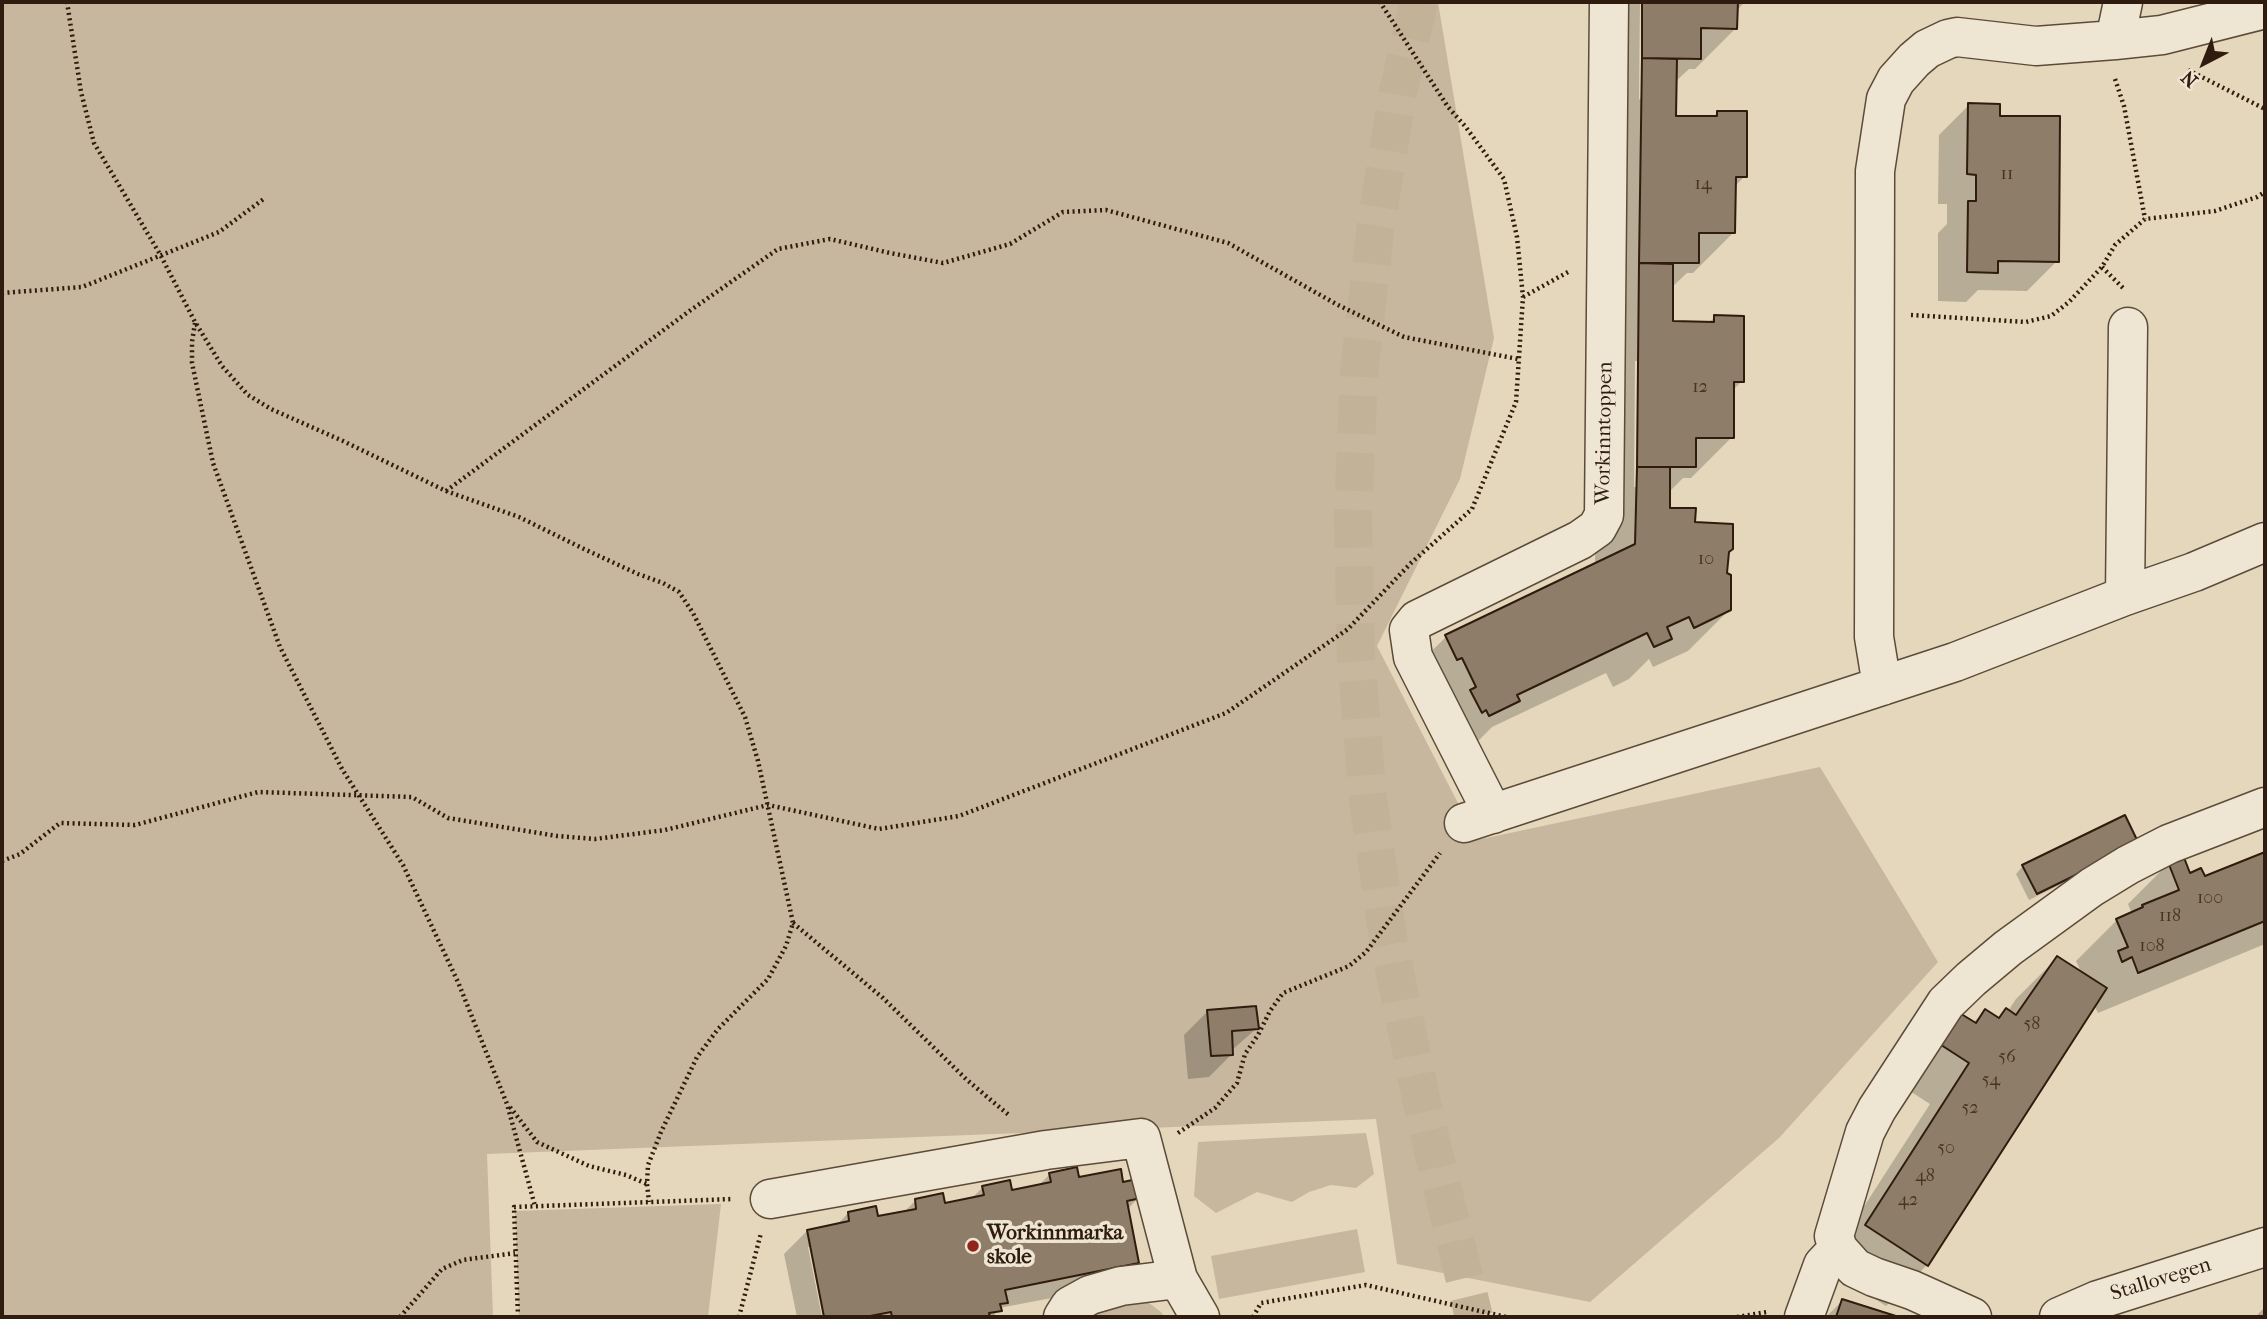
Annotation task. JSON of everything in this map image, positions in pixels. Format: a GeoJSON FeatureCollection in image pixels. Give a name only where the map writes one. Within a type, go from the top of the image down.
{"type":"FeatureCollection","features":[{"type":"Feature","properties":{"kind":"street","name":"Workinntoppen"},"geometry":{"type":"LineString","coordinates":[[1478,818],[1413,657],[1409,630],[1417,620],[1580,540],[1597,528],[1604,515],[1609,2]]}},
{"type":"Feature","properties":{"kind":"street"},"geometry":{"type":"LineString","coordinates":[[2108,41],[2123,2]]}},
{"type":"Feature","properties":{"kind":"street"},"geometry":{"type":"LineString","coordinates":[[1882,686],[1874,637],[1875,171],[1886,99],[1896,80],[1927,49],[1957,37],[2036,46],[2108,41],[2162,34],[2265,9]]}},
{"type":"Feature","properties":{"kind":"street"},"geometry":{"type":"LineString","coordinates":[[2125,596],[2128,327]]}},
{"type":"Feature","properties":{"kind":"street"},"geometry":{"type":"LineString","coordinates":[[1478,818],[1955,662],[2194,572],[2265,542]]}},
{"type":"Feature","properties":{"kind":"street"},"geometry":{"type":"LineString","coordinates":[[1972,1317],[1855,1268],[1838,1250],[1833,1236],[1866,1132],[1877,1109],[1946,1003],[2008,948],[2092,887],[2169,844],[2265,807]]}},
{"type":"Feature","properties":{"kind":"street"},"geometry":{"type":"LineString","coordinates":[[770,1199],[1046,1150],[1140,1138],[1178,1279],[1200,1317]]}},
{"type":"Feature","properties":{"kind":"street","name":"Stallovegen"},"geometry":{"type":"LineString","coordinates":[[2059,1317],[2098,1300],[2265,1247]]}},
{"type":"Feature","properties":{"kind":"street"},"geometry":{"type":"LineString","coordinates":[[1804,1317],[1824,1265],[1838,1250]]}},
{"type":"Feature","properties":{"kind":"street"},"geometry":{"type":"LineString","coordinates":[[1063,1317],[1070,1306],[1090,1295],[1121,1286],[1178,1279]]}},
{"type":"Feature","properties":{"kind":"path"},"geometry":{"type":"LineString","coordinates":[[68,2],[81,92],[94,143],[161,256],[195,322],[222,366],[248,395],[446,491],[519,517],[679,592],[693,613],[745,717],[758,761],[793,923],[786,946],[768,979],[718,1029],[697,1057],[648,1165],[649,1202]]}},
{"type":"Feature","properties":{"kind":"path"},"geometry":{"type":"LineString","coordinates":[[2,861],[20,854],[60,824],[135,825],[258,792],[412,797],[448,818],[557,836],[595,839],[665,830],[768,805],[879,829],[959,816],[1226,713],[1348,629],[1410,563],[1472,509],[1516,402],[1523,297],[1517,237],[1504,179],[1448,107],[1380,2]]}},
{"type":"Feature","properties":{"kind":"path"},"geometry":{"type":"LineString","coordinates":[[2108,41],[2124,106],[2145,219]]}},
{"type":"Feature","properties":{"kind":"path"},"geometry":{"type":"LineString","coordinates":[[2187,70],[2265,109]]}},
{"type":"Feature","properties":{"kind":"path"},"geometry":{"type":"LineString","coordinates":[[1875,313],[2026,322],[2050,316],[2069,302],[2102,267],[2115,246],[2145,219],[2215,211],[2265,192]]}},
{"type":"Feature","properties":{"kind":"path"},"geometry":{"type":"LineString","coordinates":[[2,293],[82,287],[219,232],[265,198]]}},
{"type":"Feature","properties":{"kind":"path"},"geometry":{"type":"LineString","coordinates":[[446,491],[688,312],[778,249],[830,239],[943,262],[1010,244],[1063,212],[1106,210],[1228,243],[1338,305],[1404,337],[1518,359]]}},
{"type":"Feature","properties":{"kind":"path"},"geometry":{"type":"LineString","coordinates":[[195,322],[192,363],[213,463],[280,647],[342,769],[404,865],[458,982],[508,1104],[535,1206]]}},
{"type":"Feature","properties":{"kind":"path"},"geometry":{"type":"LineString","coordinates":[[1146,1156],[1214,1108],[1237,1083],[1245,1054],[1283,993],[1349,965],[1366,952],[1478,818]]}},
{"type":"Feature","properties":{"kind":"path"},"geometry":{"type":"LineString","coordinates":[[793,923],[883,998],[967,1080],[1046,1150]]}},
{"type":"Feature","properties":{"kind":"path"},"geometry":{"type":"LineString","coordinates":[[508,1104],[537,1142],[589,1166],[626,1175],[647,1184]]}},
{"type":"Feature","properties":{"kind":"path"},"geometry":{"type":"LineString","coordinates":[[518,1317],[514,1207],[770,1199],[739,1317]]}},
{"type":"Feature","properties":{"kind":"path"},"geometry":{"type":"LineString","coordinates":[[400,1317],[442,1269],[463,1260],[515,1253]]}},
{"type":"Feature","properties":{"kind":"path"},"geometry":{"type":"LineString","coordinates":[[1253,1317],[1261,1303],[1366,1285],[1506,1317]]}},
{"type":"Feature","properties":{"kind":"shaded area"},"geometry":{"type":"Polygon","coordinates":[[[2,2],[1438,2],[1494,338],[1460,479],[1377,646],[1477,840],[1820,767],[1938,962],[1779,1138],[1590,1302],[1397,1264],[1376,1119],[487,1154],[493,1317],[2,1317],[2,2]]]}},
{"type":"Feature","properties":{"kind":"shaded area"},"geometry":{"type":"Polygon","coordinates":[[[1366,1133],[1374,1174],[1356,1188],[1331,1185],[1309,1192],[1292,1202],[1257,1192],[1216,1213],[1194,1196],[1198,1142],[1366,1133]]]}},
{"type":"Feature","properties":{"kind":"shaded area"},"geometry":{"type":"Polygon","coordinates":[[[721,1204],[708,1317],[519,1317],[515,1211],[721,1204]]]}},
{"type":"Feature","properties":{"kind":"shaded area"},"geometry":{"type":"Polygon","coordinates":[[[1357,1229],[1365,1272],[1219,1299],[1211,1256],[1357,1229]]]}},
{"type":"Feature","properties":{"kind":"shaded area"},"geometry":{"type":"Polygon","coordinates":[[[1136,1298],[1149,1303],[1164,1317],[1090,1317],[1096,1310],[1136,1298]]]}},
{"type":"Feature","properties":{"kind":"building"},"geometry":{"type":"Polygon","coordinates":[[[1642,2],[1738,2],[1737,29],[1701,28],[1701,59],[1642,58],[1642,2]]]}},
{"type":"Feature","properties":{"kind":"building"},"geometry":{"type":"Polygon","coordinates":[[[1642,58],[1677,59],[1676,116],[1717,116],[1717,111],[1747,111],[1747,177],[1736,177],[1735,233],[1699,233],[1699,263],[1639,263],[1642,58]]]}},
{"type":"Feature","properties":{"kind":"building"},"geometry":{"type":"Polygon","coordinates":[[[1968,103],[2000,104],[2000,116],[2060,116],[2059,262],[1998,261],[1998,273],[1967,272],[1968,201],[1976,201],[1976,175],[1967,174],[1968,103]]]}},
{"type":"Feature","properties":{"kind":"building"},"geometry":{"type":"Polygon","coordinates":[[[1639,263],[1673,264],[1673,321],[1714,322],[1714,315],[1744,316],[1744,382],[1734,382],[1734,438],[1696,438],[1696,467],[1637,467],[1639,263]]]}},
{"type":"Feature","properties":{"kind":"building"},"geometry":{"type":"Polygon","coordinates":[[[1637,467],[1670,467],[1670,508],[1696,508],[1695,522],[1733,524],[1733,549],[1729,552],[1727,573],[1731,575],[1731,610],[1694,628],[1689,617],[1667,627],[1672,639],[1654,647],[1647,633],[1517,695],[1520,701],[1489,716],[1486,710],[1482,713],[1470,690],[1476,687],[1462,658],[1457,660],[1445,635],[1635,544],[1637,467]]]}},
{"type":"Feature","properties":{"kind":"building"},"geometry":{"type":"Polygon","coordinates":[[[2125,815],[2139,844],[2037,894],[2022,865],[2125,815]]]}},
{"type":"Feature","properties":{"kind":"building"},"geometry":{"type":"Polygon","coordinates":[[[2265,852],[2265,921],[2138,973],[2132,957],[2122,962],[2118,951],[2128,947],[2116,919],[2179,890],[2168,862],[2183,855],[2190,873],[2201,868],[2205,876],[2265,852]]]}},
{"type":"Feature","properties":{"kind":"building"},"geometry":{"type":"Polygon","coordinates":[[[2057,956],[2107,988],[1928,1266],[1865,1225],[1969,1063],[1938,1043],[1958,1012],[1976,1023],[1985,1009],[1999,1018],[2006,1008],[2016,1015],[2057,956]]]}},
{"type":"Feature","properties":{"kind":"building"},"geometry":{"type":"Polygon","coordinates":[[[1256,1006],[1259,1029],[1232,1031],[1233,1055],[1211,1056],[1207,1010],[1256,1006]]]}},
{"type":"Feature","properties":{"kind":"building","name":"Workinnmarka skole"},"geometry":{"type":"Polygon","coordinates":[[[1077,1167],[1079,1177],[1121,1169],[1123,1182],[1137,1179],[1141,1198],[1127,1201],[1139,1263],[1005,1290],[1008,1303],[1000,1304],[1002,1311],[989,1313],[990,1317],[892,1317],[891,1312],[865,1317],[824,1317],[807,1230],[849,1221],[848,1212],[876,1206],[878,1216],[916,1209],[915,1199],[943,1193],[945,1203],[984,1195],[982,1186],[1010,1180],[1012,1190],[1051,1182],[1049,1173],[1077,1167]]]}},
{"type":"Feature","properties":{"kind":"building"},"geometry":{"type":"Polygon","coordinates":[[[1842,1299],[1899,1317],[1836,1317],[1842,1299]]]}},
{"type":"Feature","properties":{"kind":"tunnel"},"geometry":{"type":"LineString","coordinates":[[1419,2],[1398,92],[1375,232],[1359,374],[1353,516],[1356,658],[1368,800],[1389,944],[1425,1117],[1474,1317]]}},
{"type":"Feature","properties":{"kind":"place","name":"Workinnmarka skole"},"geometry":{"type":"Point","coordinates":[973,1246]}}]}
